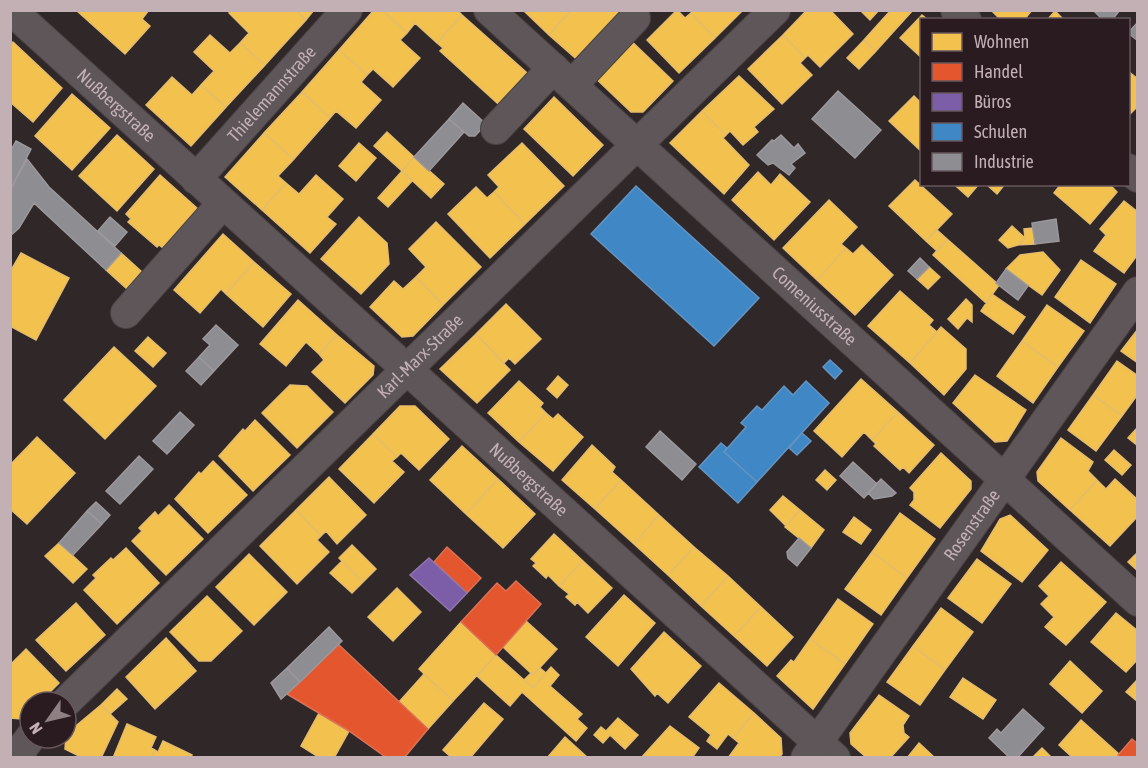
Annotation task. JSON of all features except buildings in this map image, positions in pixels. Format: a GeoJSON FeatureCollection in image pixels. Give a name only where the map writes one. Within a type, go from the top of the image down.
{"type":"FeatureCollection","features":[{"type":"Feature","properties":{"kind":"street","name":"Nußbergstraße"},"geometry":{"type":"LineString","coordinates":[[11,10],[407,369],[820,752]]}},
{"type":"Feature","properties":{"kind":"street","name":"Thielemannstraße"},"geometry":{"type":"LineString","coordinates":[[196,179],[347,10]]}},
{"type":"Feature","properties":{"kind":"street","name":"Comeniusstraße"},"geometry":{"type":"LineString","coordinates":[[489,10],[1137,601]]}},
{"type":"Feature","properties":{"kind":"street","name":"Karl-Marx-Straße"},"geometry":{"type":"LineString","coordinates":[[78,690],[771,12]]}},
{"type":"Feature","properties":{"kind":"street"},"geometry":{"type":"LineString","coordinates":[[507,128],[563,77],[635,18]]}},
{"type":"Feature","properties":{"kind":"street"},"geometry":{"type":"LineString","coordinates":[[126,313],[223,203]]}},
{"type":"Feature","properties":{"kind":"street","name":"Rosenstraße"},"geometry":{"type":"LineString","coordinates":[[820,752],[1004,478],[1137,291]]}},
{"type":"Feature","properties":{"kind":"street"},"geometry":{"type":"LineString","coordinates":[[10,754],[16,757]]}}]}
